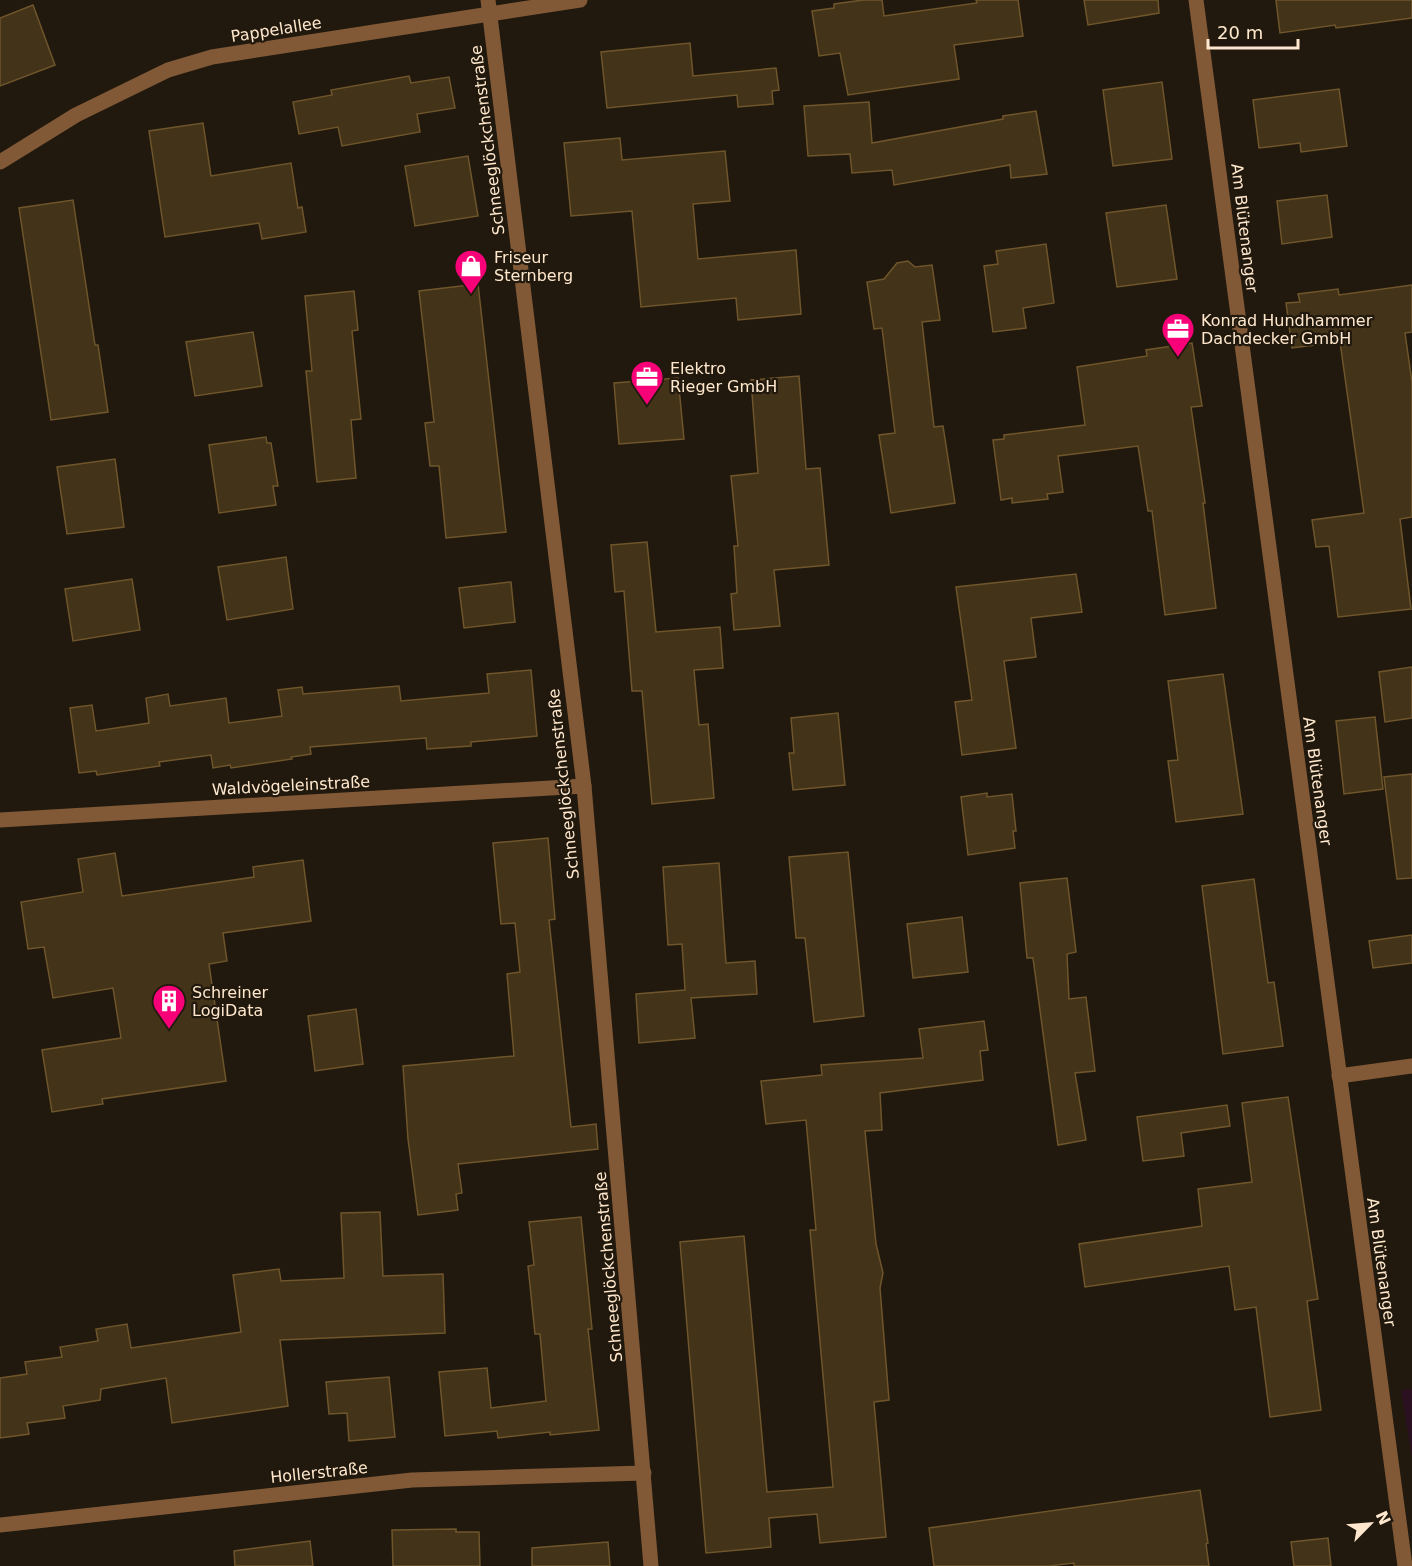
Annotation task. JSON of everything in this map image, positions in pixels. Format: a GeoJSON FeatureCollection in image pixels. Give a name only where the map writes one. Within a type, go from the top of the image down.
{"type":"FeatureCollection","features":[{"type":"Feature","properties":{"kind":"street","name":"Pappelallee"},"geometry":{"type":"LineString","coordinates":[[0,162],[76,115],[168,70],[212,57],[489,7],[580,0]]}},
{"type":"Feature","properties":{"kind":"street","name":"Am Blütenanger"},"geometry":{"type":"LineString","coordinates":[[1196,0],[1405,1566]]}},
{"type":"Feature","properties":{"kind":"street","name":"Schneeglöckchenstraße"},"geometry":{"type":"LineString","coordinates":[[489,7],[584,786],[651,1566]]}},
{"type":"Feature","properties":{"kind":"street","name":"Waldvögeleinstraße"},"geometry":{"type":"LineString","coordinates":[[0,820],[584,786]]}},
{"type":"Feature","properties":{"kind":"street"},"geometry":{"type":"LineString","coordinates":[[1340,1076],[1412,1066]]}},
{"type":"Feature","properties":{"kind":"street","name":"Hollerstraße"},"geometry":{"type":"LineString","coordinates":[[0,1525],[412,1480],[644,1473]]}},
{"type":"Feature","properties":{"kind":"shaded area"},"geometry":{"type":"Polygon","coordinates":[[[1412,1389],[1412,1458],[1401,1390],[1412,1389]]]}},
{"type":"Feature","properties":{"kind":"building"},"geometry":{"type":"Polygon","coordinates":[[[882,0],[884,16],[977,3],[976,0],[1018,0],[1023,36],[954,45],[959,79],[848,95],[840,53],[819,56],[812,11],[834,8],[834,4],[882,0]]]}},
{"type":"Feature","properties":{"kind":"building"},"geometry":{"type":"Polygon","coordinates":[[[1084,0],[1158,0],[1159,13],[1088,25],[1084,0]]]}},
{"type":"Feature","properties":{"kind":"building"},"geometry":{"type":"Polygon","coordinates":[[[1276,0],[1412,0],[1412,18],[1280,33],[1276,0]]]}},
{"type":"Feature","properties":{"kind":"building"},"geometry":{"type":"Polygon","coordinates":[[[33,5],[55,65],[0,86],[0,18],[33,5]]]}},
{"type":"Feature","properties":{"kind":"building"},"geometry":{"type":"Polygon","coordinates":[[[690,43],[693,76],[776,68],[779,90],[772,91],[773,104],[738,107],[737,95],[607,108],[601,52],[690,43]]]}},
{"type":"Feature","properties":{"kind":"building"},"geometry":{"type":"Polygon","coordinates":[[[409,76],[411,83],[449,77],[455,108],[417,114],[420,132],[342,146],[338,127],[299,134],[293,102],[332,95],[331,90],[409,76]]]}},
{"type":"Feature","properties":{"kind":"building"},"geometry":{"type":"Polygon","coordinates":[[[1162,82],[1172,159],[1113,166],[1103,90],[1162,82]]]}},
{"type":"Feature","properties":{"kind":"building"},"geometry":{"type":"Polygon","coordinates":[[[1339,89],[1347,146],[1301,152],[1300,143],[1259,148],[1253,100],[1339,89]]]}},
{"type":"Feature","properties":{"kind":"building"},"geometry":{"type":"Polygon","coordinates":[[[869,102],[872,143],[1036,111],[1047,174],[1011,178],[1010,165],[894,185],[892,170],[852,173],[850,154],[808,156],[804,106],[869,102]]]}},
{"type":"Feature","properties":{"kind":"building"},"geometry":{"type":"Polygon","coordinates":[[[203,123],[211,176],[291,163],[298,208],[302,207],[306,232],[262,239],[259,223],[165,237],[149,131],[203,123]]]}},
{"type":"Feature","properties":{"kind":"building"},"geometry":{"type":"Polygon","coordinates":[[[620,138],[622,160],[725,151],[730,201],[693,204],[698,259],[796,250],[801,314],[738,320],[736,298],[641,307],[632,211],[571,216],[564,143],[620,138]]]}},
{"type":"Feature","properties":{"kind":"building"},"geometry":{"type":"Polygon","coordinates":[[[468,156],[478,216],[415,226],[405,166],[468,156]]]}},
{"type":"Feature","properties":{"kind":"building"},"geometry":{"type":"Polygon","coordinates":[[[1327,195],[1332,237],[1282,244],[1277,201],[1327,195]]]}},
{"type":"Feature","properties":{"kind":"building"},"geometry":{"type":"Polygon","coordinates":[[[73,200],[95,345],[98,345],[108,412],[51,420],[19,208],[73,200]]]}},
{"type":"Feature","properties":{"kind":"building"},"geometry":{"type":"Polygon","coordinates":[[[1166,205],[1177,279],[1117,287],[1106,213],[1166,205]]]}},
{"type":"Feature","properties":{"kind":"building"},"geometry":{"type":"Polygon","coordinates":[[[1046,244],[1054,303],[1023,308],[1026,328],[993,332],[984,266],[998,264],[996,251],[1046,244]]]}},
{"type":"Feature","properties":{"kind":"building"},"geometry":{"type":"Polygon","coordinates":[[[908,261],[915,267],[932,265],[940,320],[922,322],[934,427],[943,426],[955,503],[891,513],[879,435],[895,433],[882,328],[874,329],[867,282],[884,279],[897,263],[908,261]]]}},
{"type":"Feature","properties":{"kind":"building"},"geometry":{"type":"Polygon","coordinates":[[[478,284],[506,532],[446,538],[439,466],[430,466],[425,423],[434,422],[419,291],[478,284]]]}},
{"type":"Feature","properties":{"kind":"building"},"geometry":{"type":"Polygon","coordinates":[[[1412,285],[1412,332],[1405,333],[1412,382],[1412,517],[1400,519],[1411,609],[1338,617],[1329,546],[1316,547],[1312,520],[1364,513],[1340,342],[1292,348],[1286,303],[1300,302],[1298,294],[1338,289],[1339,295],[1412,285]]]}},
{"type":"Feature","properties":{"kind":"building"},"geometry":{"type":"Polygon","coordinates":[[[354,291],[358,330],[352,331],[361,419],[351,420],[356,478],[317,482],[306,371],[312,371],[305,296],[354,291]]]}},
{"type":"Feature","properties":{"kind":"building"},"geometry":{"type":"Polygon","coordinates":[[[253,332],[262,386],[195,396],[186,342],[253,332]]]}},
{"type":"Feature","properties":{"kind":"building"},"geometry":{"type":"Polygon","coordinates":[[[1192,343],[1202,406],[1191,407],[1205,503],[1203,503],[1216,608],[1165,615],[1152,511],[1148,511],[1138,446],[1058,456],[1063,492],[1047,494],[1048,499],[1012,503],[1012,498],[1001,500],[993,440],[1004,439],[1004,435],[1085,425],[1077,367],[1147,356],[1146,350],[1192,343]]]}},
{"type":"Feature","properties":{"kind":"building"},"geometry":{"type":"Polygon","coordinates":[[[799,376],[806,469],[820,468],[829,565],[774,570],[780,626],[734,630],[731,594],[737,593],[734,546],[738,546],[731,476],[758,473],[751,380],[799,376]]]}},
{"type":"Feature","properties":{"kind":"building"},"geometry":{"type":"Polygon","coordinates":[[[678,378],[684,439],[619,444],[614,383],[678,378]]]}},
{"type":"Feature","properties":{"kind":"building"},"geometry":{"type":"Polygon","coordinates":[[[266,437],[267,443],[271,443],[278,486],[273,486],[276,505],[219,513],[209,445],[266,437]]]}},
{"type":"Feature","properties":{"kind":"building"},"geometry":{"type":"Polygon","coordinates":[[[115,459],[124,527],[67,534],[57,467],[115,459]]]}},
{"type":"Feature","properties":{"kind":"building"},"geometry":{"type":"Polygon","coordinates":[[[647,542],[656,632],[720,627],[723,668],[694,670],[699,725],[708,724],[714,798],[652,804],[642,691],[632,691],[624,591],[615,592],[611,545],[647,542]]]}},
{"type":"Feature","properties":{"kind":"building"},"geometry":{"type":"Polygon","coordinates":[[[286,557],[293,609],[227,620],[218,567],[286,557]]]}},
{"type":"Feature","properties":{"kind":"building"},"geometry":{"type":"Polygon","coordinates":[[[1076,574],[1082,612],[1031,618],[1036,657],[1004,661],[1016,748],[962,755],[955,702],[972,700],[956,587],[1076,574]]]}},
{"type":"Feature","properties":{"kind":"building"},"geometry":{"type":"Polygon","coordinates":[[[132,579],[140,630],[73,641],[65,589],[132,579]]]}},
{"type":"Feature","properties":{"kind":"building"},"geometry":{"type":"Polygon","coordinates":[[[511,582],[515,622],[464,628],[459,588],[511,582]]]}},
{"type":"Feature","properties":{"kind":"building"},"geometry":{"type":"Polygon","coordinates":[[[1412,667],[1412,718],[1385,722],[1379,672],[1412,667]]]}},
{"type":"Feature","properties":{"kind":"building"},"geometry":{"type":"Polygon","coordinates":[[[531,670],[537,736],[471,742],[471,746],[427,749],[426,738],[310,747],[311,754],[231,768],[230,765],[213,768],[211,755],[159,762],[160,766],[97,775],[96,771],[79,773],[70,708],[92,705],[96,731],[149,723],[146,698],[168,694],[170,706],[226,698],[229,723],[282,716],[278,690],[302,687],[303,694],[399,686],[401,701],[489,693],[487,674],[531,670]]]}},
{"type":"Feature","properties":{"kind":"building"},"geometry":{"type":"Polygon","coordinates":[[[1223,674],[1243,814],[1176,822],[1168,761],[1178,760],[1168,681],[1223,674]]]}},
{"type":"Feature","properties":{"kind":"building"},"geometry":{"type":"Polygon","coordinates":[[[838,713],[845,785],[793,790],[789,753],[794,753],[791,718],[838,713]]]}},
{"type":"Feature","properties":{"kind":"building"},"geometry":{"type":"Polygon","coordinates":[[[1375,717],[1383,789],[1344,794],[1336,721],[1375,717]]]}},
{"type":"Feature","properties":{"kind":"building"},"geometry":{"type":"Polygon","coordinates":[[[1412,774],[1412,878],[1397,879],[1384,777],[1412,774]]]}},
{"type":"Feature","properties":{"kind":"building"},"geometry":{"type":"Polygon","coordinates":[[[987,793],[987,797],[1012,794],[1016,831],[1013,831],[1015,848],[968,855],[961,797],[987,793]]]}},
{"type":"Feature","properties":{"kind":"building"},"geometry":{"type":"Polygon","coordinates":[[[548,838],[555,919],[549,920],[571,1127],[596,1124],[598,1149],[458,1164],[462,1193],[456,1194],[458,1210],[418,1215],[408,1139],[403,1066],[514,1056],[507,974],[520,972],[515,923],[501,924],[493,843],[548,838]]]}},
{"type":"Feature","properties":{"kind":"building"},"geometry":{"type":"Polygon","coordinates":[[[848,852],[864,1016],[814,1022],[805,938],[796,938],[789,857],[848,852]]]}},
{"type":"Feature","properties":{"kind":"building"},"geometry":{"type":"Polygon","coordinates":[[[115,853],[122,896],[254,877],[253,867],[303,860],[311,921],[223,933],[227,961],[209,964],[226,1081],[102,1099],[103,1104],[52,1112],[42,1050],[121,1038],[113,988],[53,998],[44,947],[28,949],[21,902],[83,892],[78,859],[115,853]]]}},
{"type":"Feature","properties":{"kind":"building"},"geometry":{"type":"Polygon","coordinates":[[[719,863],[726,963],[755,961],[757,994],[691,998],[695,1038],[639,1043],[636,994],[685,990],[682,944],[668,945],[663,867],[719,863]]]}},
{"type":"Feature","properties":{"kind":"building"},"geometry":{"type":"Polygon","coordinates":[[[1067,878],[1076,952],[1067,954],[1069,999],[1086,997],[1095,1071],[1075,1073],[1086,1140],[1058,1145],[1033,958],[1027,958],[1020,883],[1067,878]]]}},
{"type":"Feature","properties":{"kind":"building"},"geometry":{"type":"Polygon","coordinates":[[[1254,879],[1268,983],[1274,982],[1283,1046],[1223,1054],[1202,886],[1254,879]]]}},
{"type":"Feature","properties":{"kind":"building"},"geometry":{"type":"Polygon","coordinates":[[[962,917],[968,972],[913,978],[907,924],[962,917]]]}},
{"type":"Feature","properties":{"kind":"building"},"geometry":{"type":"Polygon","coordinates":[[[1412,935],[1412,963],[1373,968],[1369,941],[1412,935]]]}},
{"type":"Feature","properties":{"kind":"building"},"geometry":{"type":"Polygon","coordinates":[[[356,1009],[363,1064],[315,1071],[308,1016],[356,1009]]]}},
{"type":"Feature","properties":{"kind":"building"},"geometry":{"type":"Polygon","coordinates":[[[984,1021],[988,1050],[980,1051],[983,1080],[880,1093],[882,1130],[865,1131],[876,1244],[883,1273],[880,1288],[889,1400],[874,1402],[886,1537],[820,1543],[817,1514],[769,1518],[771,1547],[706,1553],[680,1242],[744,1236],[767,1492],[833,1487],[810,1230],[816,1230],[806,1120],[766,1124],[761,1081],[822,1075],[821,1065],[923,1058],[919,1029],[984,1021]]]}},
{"type":"Feature","properties":{"kind":"building"},"geometry":{"type":"Polygon","coordinates":[[[1288,1097],[1318,1299],[1307,1301],[1321,1410],[1270,1417],[1256,1307],[1235,1310],[1229,1266],[1085,1287],[1079,1244],[1202,1226],[1198,1189],[1252,1182],[1242,1103],[1288,1097]]]}},
{"type":"Feature","properties":{"kind":"building"},"geometry":{"type":"Polygon","coordinates":[[[1227,1105],[1230,1126],[1181,1133],[1184,1156],[1143,1161],[1137,1117],[1227,1105]]]}},
{"type":"Feature","properties":{"kind":"building"},"geometry":{"type":"Polygon","coordinates":[[[380,1212],[383,1276],[443,1274],[445,1333],[280,1340],[288,1406],[172,1423],[166,1378],[101,1389],[100,1400],[63,1406],[65,1418],[27,1423],[29,1434],[0,1438],[0,1378],[27,1374],[25,1362],[62,1357],[60,1347],[98,1341],[96,1329],[127,1324],[131,1348],[241,1332],[233,1275],[279,1269],[281,1281],[344,1278],[341,1213],[380,1212]]]}},
{"type":"Feature","properties":{"kind":"building"},"geometry":{"type":"Polygon","coordinates":[[[581,1217],[592,1329],[588,1329],[599,1430],[550,1435],[550,1432],[498,1438],[497,1431],[445,1436],[439,1372],[487,1368],[491,1408],[546,1401],[540,1334],[535,1334],[528,1266],[534,1265],[529,1222],[581,1217]]]}},
{"type":"Feature","properties":{"kind":"building"},"geometry":{"type":"Polygon","coordinates":[[[389,1377],[395,1437],[349,1441],[347,1413],[329,1414],[326,1382],[389,1377]]]}},
{"type":"Feature","properties":{"kind":"building"},"geometry":{"type":"Polygon","coordinates":[[[1200,1490],[1209,1566],[1074,1566],[1074,1563],[1049,1566],[934,1566],[929,1528],[1200,1490]]]}},
{"type":"Feature","properties":{"kind":"building"},"geometry":{"type":"Polygon","coordinates":[[[456,1529],[456,1532],[479,1532],[480,1566],[393,1566],[392,1530],[456,1529]]]}},
{"type":"Feature","properties":{"kind":"building"},"geometry":{"type":"Polygon","coordinates":[[[1328,1538],[1331,1566],[1294,1566],[1291,1542],[1328,1538]]]}},
{"type":"Feature","properties":{"kind":"building"},"geometry":{"type":"Polygon","coordinates":[[[310,1541],[313,1566],[235,1566],[234,1551],[310,1541]]]}},
{"type":"Feature","properties":{"kind":"building"},"geometry":{"type":"Polygon","coordinates":[[[608,1542],[610,1566],[532,1566],[532,1548],[608,1542]]]}},
{"type":"Feature","properties":{"kind":"place","name":"Friseur Sternberg"},"geometry":{"type":"Point","coordinates":[471,295]}},
{"type":"Feature","properties":{"kind":"place","name":"Konrad Hundhammer Dachdecker GmbH"},"geometry":{"type":"Point","coordinates":[1178,358]}},
{"type":"Feature","properties":{"kind":"place","name":"Elektro Rieger GmbH"},"geometry":{"type":"Point","coordinates":[647,406]}},
{"type":"Feature","properties":{"kind":"place","name":"Schreiner LogiData"},"geometry":{"type":"Point","coordinates":[169,1030]}}]}
